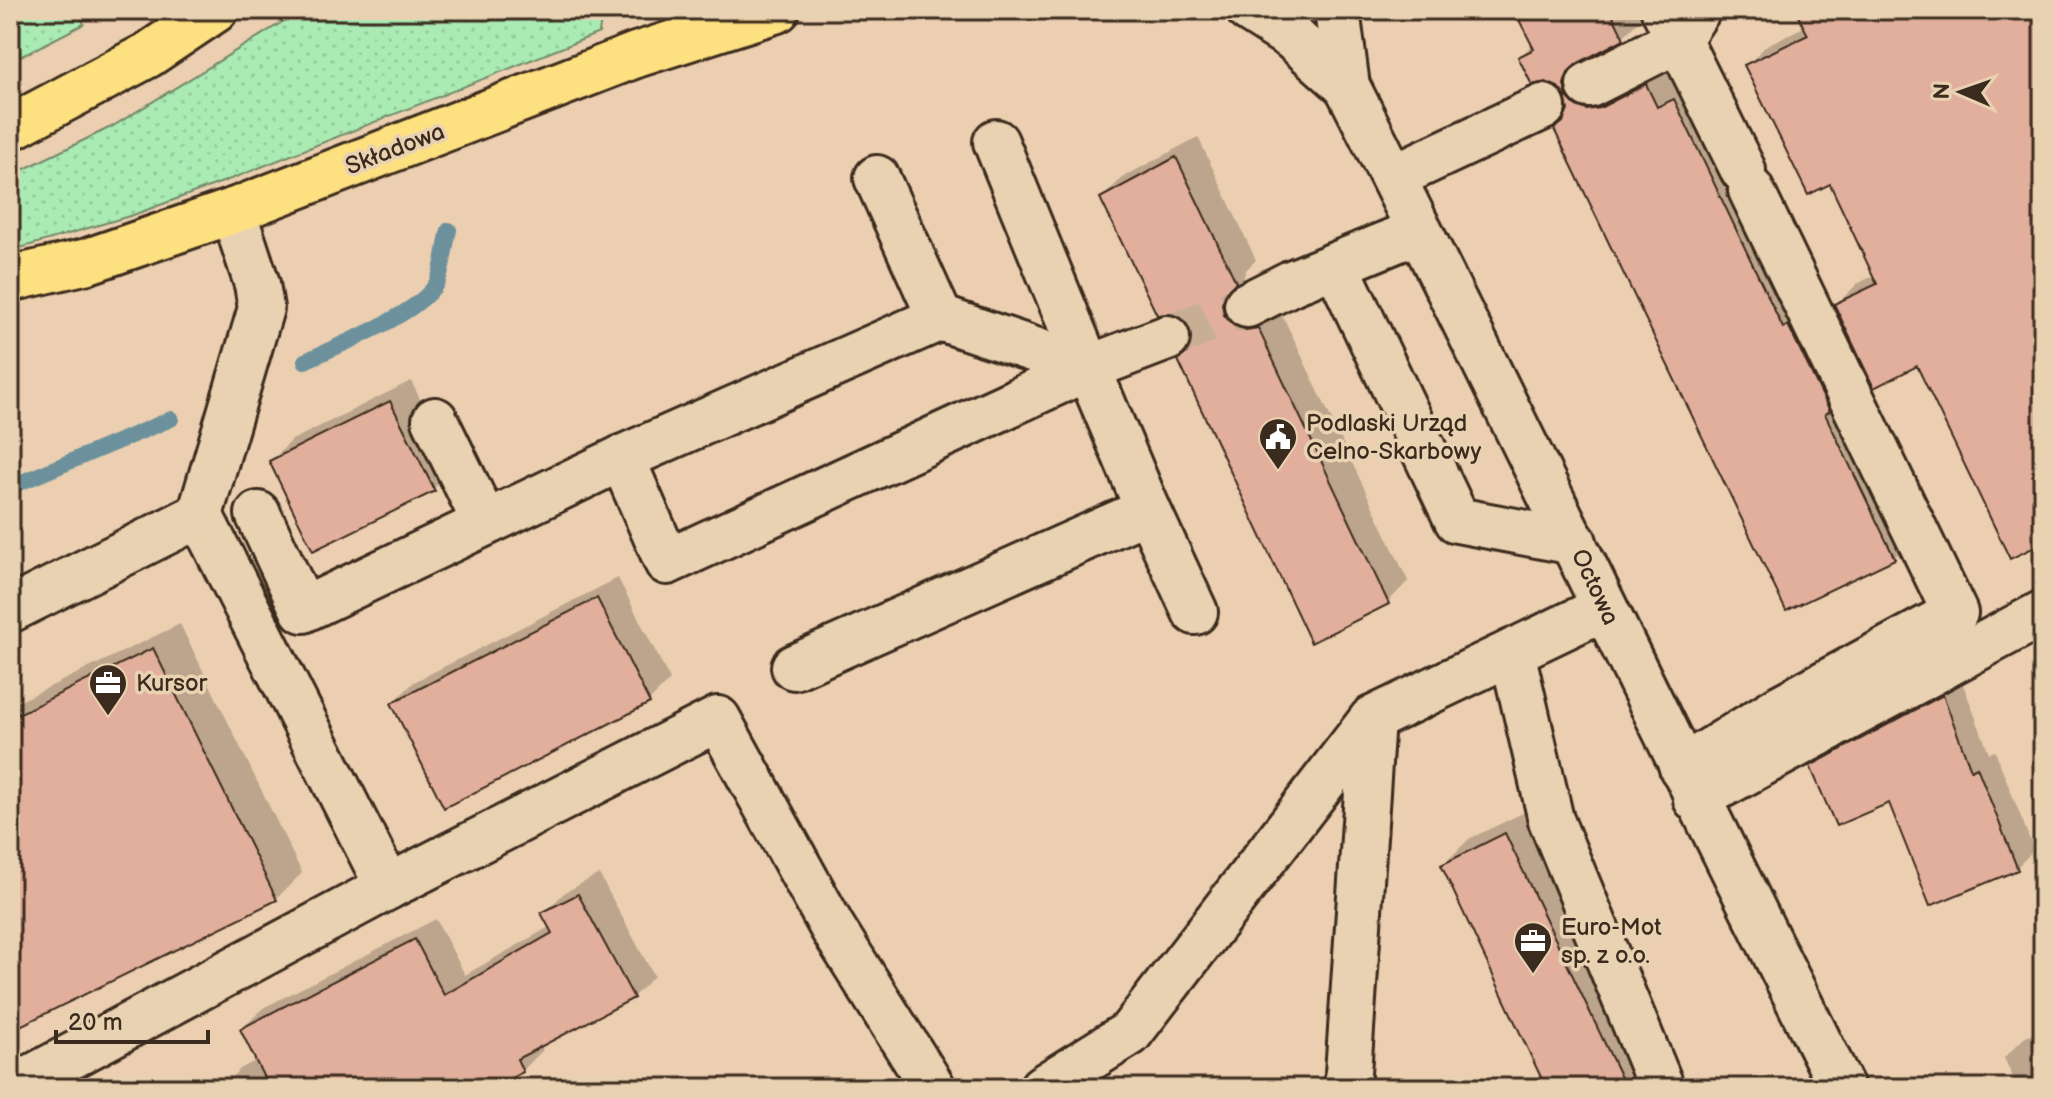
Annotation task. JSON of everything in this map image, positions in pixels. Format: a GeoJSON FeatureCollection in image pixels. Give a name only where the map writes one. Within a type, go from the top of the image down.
{"type":"FeatureCollection","features":[{"type":"Feature","properties":{"kind":"main road"},"geometry":{"type":"LineString","coordinates":[[10,128],[148,55],[215,10]]}},
{"type":"Feature","properties":{"kind":"main road","name":"Składowa"},"geometry":{"type":"LineString","coordinates":[[10,279],[88,261],[233,211],[636,55],[771,11]]}},
{"type":"Feature","properties":{"kind":"street","name":"Octowa"},"geometry":{"type":"LineString","coordinates":[[1249,10],[1293,38],[1347,86]]}},
{"type":"Feature","properties":{"kind":"street","name":"Octowa"},"geometry":{"type":"LineString","coordinates":[[1337,10],[1347,86],[1574,542],[1689,784],[1842,1088]]}},
{"type":"Feature","properties":{"kind":"street"},"geometry":{"type":"LineString","coordinates":[[1589,85],[1680,20],[1747,180],[1955,613],[1781,707],[1689,784]]}},
{"type":"Feature","properties":{"kind":"street"},"geometry":{"type":"LineString","coordinates":[[1393,177],[1543,107]]}},
{"type":"Feature","properties":{"kind":"street"},"geometry":{"type":"LineString","coordinates":[[996,142],[1148,510],[1195,612]]}},
{"type":"Feature","properties":{"kind":"street"},"geometry":{"type":"LineString","coordinates":[[877,178],[940,318]]}},
{"type":"Feature","properties":{"kind":"street"},"geometry":{"type":"LineString","coordinates":[[233,211],[257,284],[261,308],[200,515],[388,887]]}},
{"type":"Feature","properties":{"kind":"street"},"geometry":{"type":"LineString","coordinates":[[1247,305],[1418,231]]}},
{"type":"Feature","properties":{"kind":"street"},"geometry":{"type":"LineString","coordinates":[[1336,265],[1457,520],[1574,542]]}},
{"type":"Feature","properties":{"kind":"street"},"geometry":{"type":"LineString","coordinates":[[258,514],[303,610],[622,458],[940,318],[1088,368]]}},
{"type":"Feature","properties":{"kind":"street"},"geometry":{"type":"LineString","coordinates":[[622,458],[667,562],[1088,368],[1167,338]]}},
{"type":"Feature","properties":{"kind":"street"},"geometry":{"type":"LineString","coordinates":[[435,420],[485,523]]}},
{"type":"Feature","properties":{"kind":"street"},"geometry":{"type":"LineString","coordinates":[[794,667],[1148,510]]}},
{"type":"Feature","properties":{"kind":"street"},"geometry":{"type":"LineString","coordinates":[[10,610],[200,515]]}},
{"type":"Feature","properties":{"kind":"street"},"geometry":{"type":"LineString","coordinates":[[1042,1088],[1130,1033],[1372,719],[1604,608]]}},
{"type":"Feature","properties":{"kind":"street"},"geometry":{"type":"LineString","coordinates":[[1689,784],[2043,613]]}},
{"type":"Feature","properties":{"kind":"street"},"geometry":{"type":"LineString","coordinates":[[1512,652],[1551,820],[1660,1084]]}},
{"type":"Feature","properties":{"kind":"street"},"geometry":{"type":"LineString","coordinates":[[12,1088],[388,887],[718,719],[832,927],[933,1088]]}},
{"type":"Feature","properties":{"kind":"street"},"geometry":{"type":"LineString","coordinates":[[1347,1088],[1372,719]]}},
{"type":"Feature","properties":{"kind":"green space"},"geometry":{"type":"Polygon","coordinates":[[[10,10],[78,10],[84,24],[10,62],[10,10]]]}},
{"type":"Feature","properties":{"kind":"green space"},"geometry":{"type":"Polygon","coordinates":[[[302,10],[601,10],[602,13],[599,33],[236,177],[133,215],[10,251],[10,176],[113,126],[302,10]]]}},
{"type":"Feature","properties":{"kind":"building"},"geometry":{"type":"Polygon","coordinates":[[[1514,10],[1610,10],[1624,39],[1569,71],[1564,84],[1567,97],[1576,106],[1587,110],[1600,108],[1646,84],[1657,107],[1674,99],[1783,328],[1788,325],[1830,411],[1825,414],[1895,559],[1786,611],[1554,129],[1563,122],[1568,110],[1565,96],[1558,87],[1546,82],[1532,85],[1518,57],[1534,49],[1514,10]]]}},
{"type":"Feature","properties":{"kind":"building"},"geometry":{"type":"Polygon","coordinates":[[[1795,10],[2043,10],[2043,543],[2010,559],[1917,366],[1874,388],[1834,304],[1877,284],[1830,184],[1808,195],[1744,65],[1808,35],[1795,10]]]}},
{"type":"Feature","properties":{"kind":"building","name":"Podlaski Urząd Celno-Skarbowy"},"geometry":{"type":"Polygon","coordinates":[[[1176,157],[1236,282],[1226,292],[1222,304],[1224,315],[1234,326],[1246,330],[1258,328],[1389,604],[1311,643],[1178,360],[1187,353],[1191,343],[1190,328],[1182,318],[1172,314],[1157,315],[1100,198],[1176,157]]]}},
{"type":"Feature","properties":{"kind":"building"},"geometry":{"type":"Polygon","coordinates":[[[390,401],[435,491],[313,551],[269,461],[390,401]]]}},
{"type":"Feature","properties":{"kind":"building"},"geometry":{"type":"Polygon","coordinates":[[[597,598],[650,703],[444,808],[391,703],[597,598]]]}},
{"type":"Feature","properties":{"kind":"building"},"geometry":{"type":"Polygon","coordinates":[[[153,648],[277,900],[10,1031],[10,718],[153,648]]]}},
{"type":"Feature","properties":{"kind":"building"},"geometry":{"type":"Polygon","coordinates":[[[1943,695],[1971,770],[1977,767],[2018,870],[1930,906],[1889,803],[1836,826],[1810,766],[1943,695]]]}},
{"type":"Feature","properties":{"kind":"building","name":"Euro-Mot sp. z o.o."},"geometry":{"type":"Polygon","coordinates":[[[1505,833],[1626,1088],[1546,1088],[1441,865],[1505,833]]]}},
{"type":"Feature","properties":{"kind":"building"},"geometry":{"type":"Polygon","coordinates":[[[578,894],[634,998],[517,1059],[523,1072],[492,1088],[269,1088],[240,1029],[415,939],[444,995],[552,933],[541,913],[578,894]]]}},
{"type":"Feature","properties":{"kind":"waterway"},"geometry":{"type":"LineString","coordinates":[[305,361],[399,316],[430,292],[440,274],[449,230]]}},
{"type":"Feature","properties":{"kind":"waterway"},"geometry":{"type":"LineString","coordinates":[[10,487],[171,419]]}},
{"type":"Feature","properties":{"kind":"tunnel"},"geometry":{"type":"LineString","coordinates":[[1167,338],[1247,305]]}},
{"type":"Feature","properties":{"kind":"place","name":"Podlaski Urząd Celno-Skarbowy"},"geometry":{"type":"Point","coordinates":[1278,471]}},
{"type":"Feature","properties":{"kind":"place","name":"Kursor"},"geometry":{"type":"Point","coordinates":[108,717]}},
{"type":"Feature","properties":{"kind":"place","name":"Euro-Mot sp. z o.o."},"geometry":{"type":"Point","coordinates":[1533,975]}}]}
